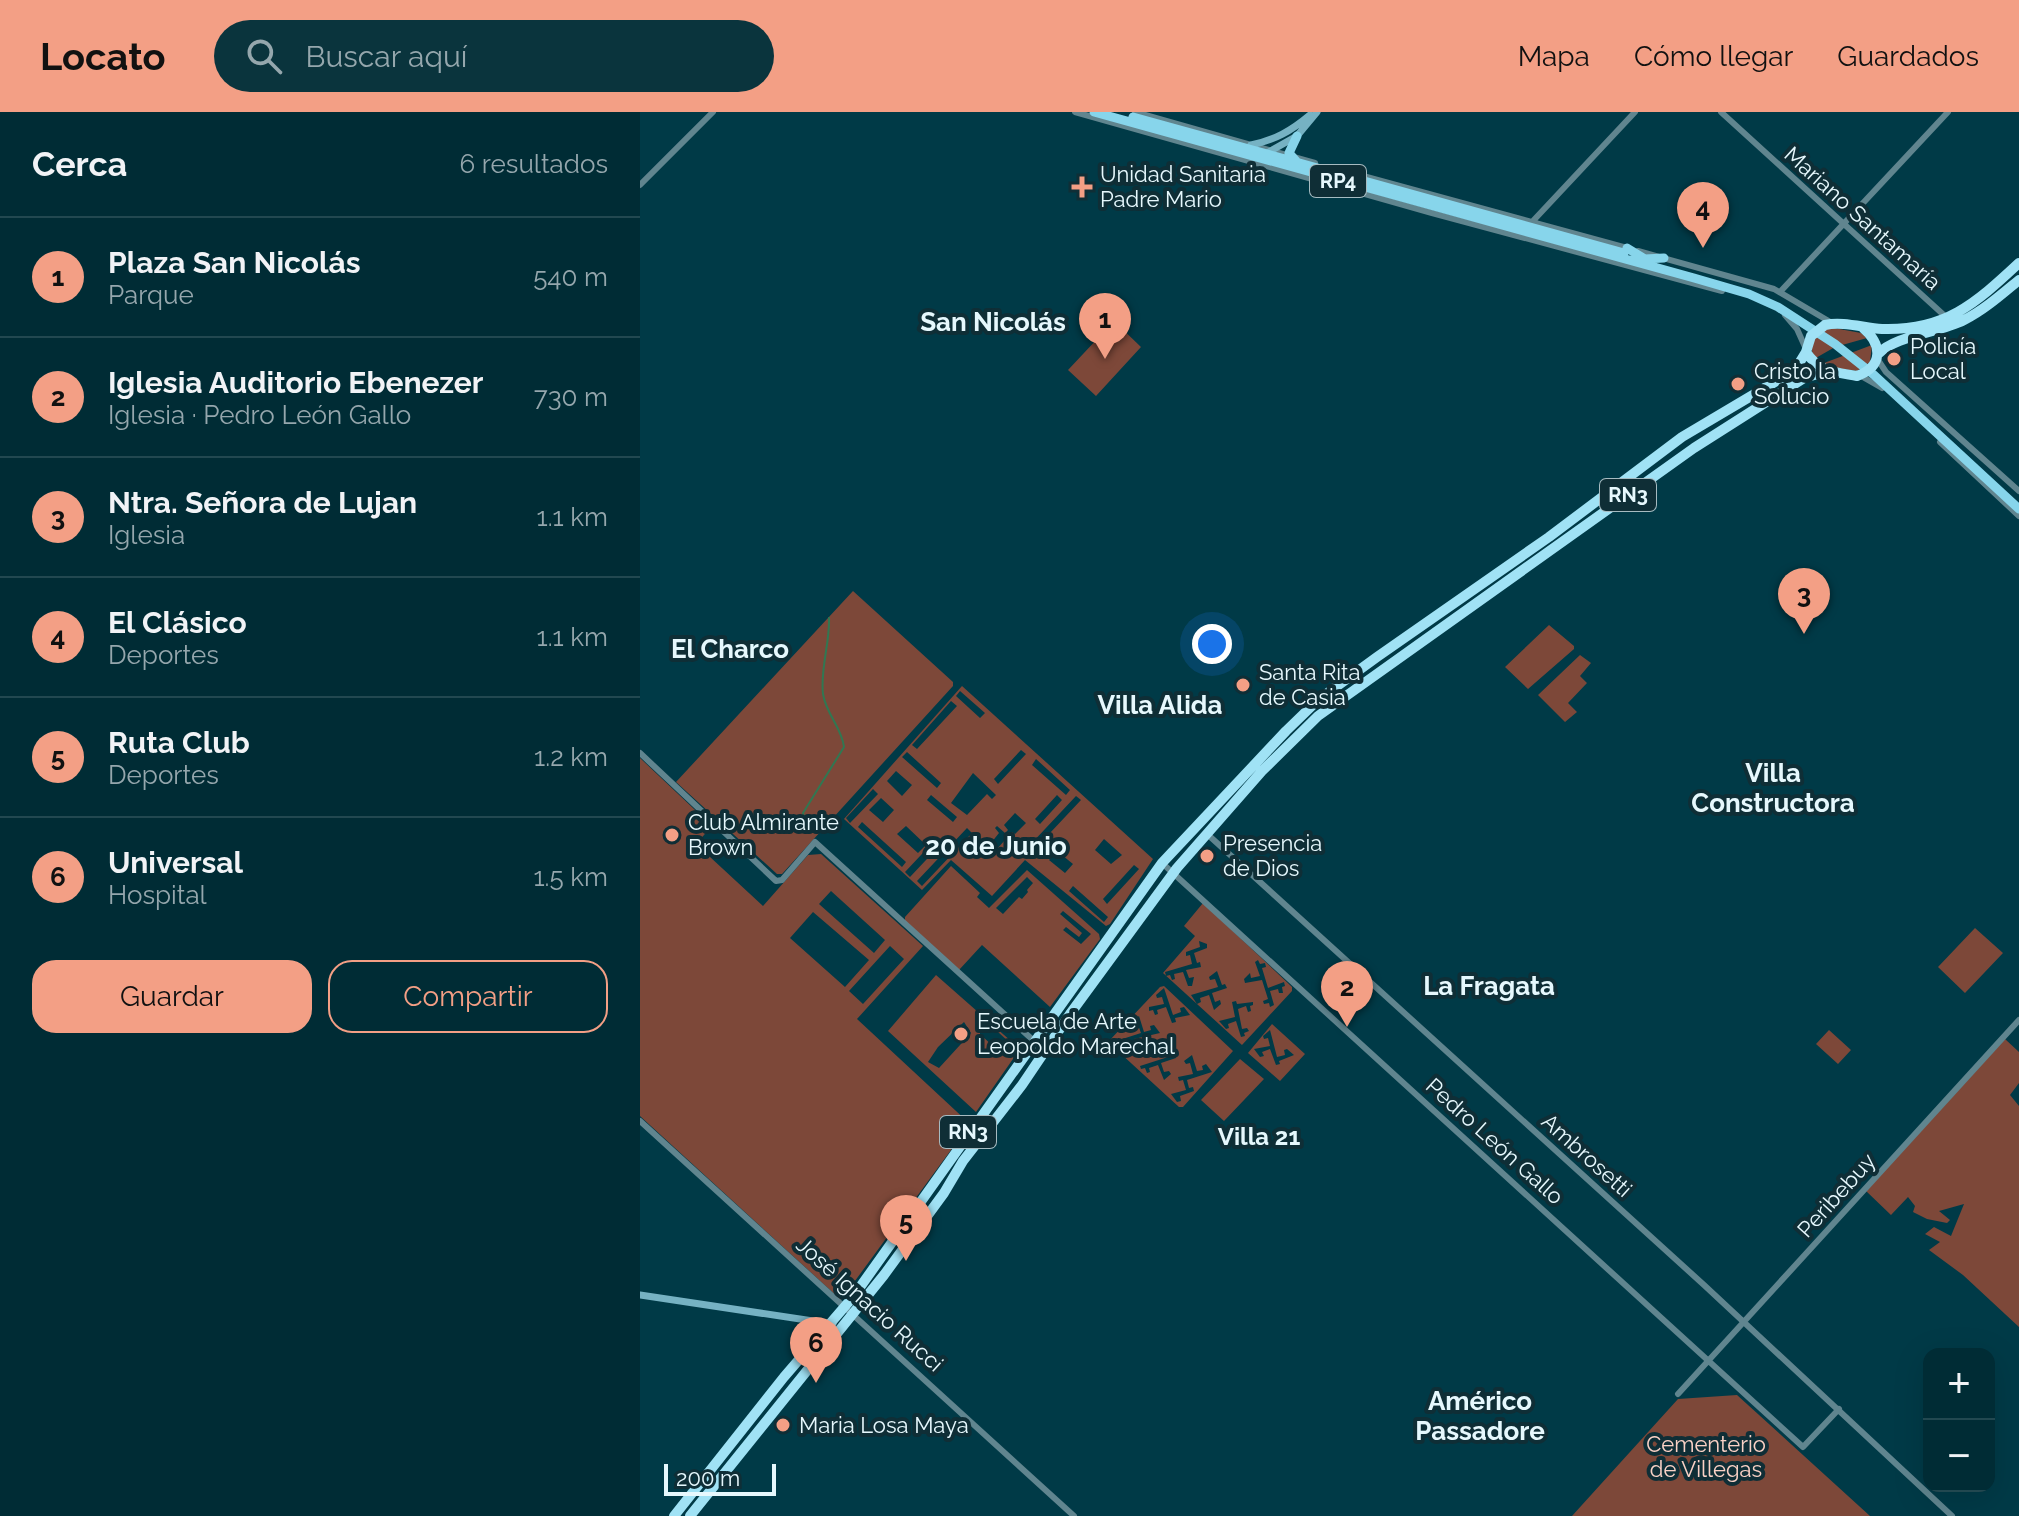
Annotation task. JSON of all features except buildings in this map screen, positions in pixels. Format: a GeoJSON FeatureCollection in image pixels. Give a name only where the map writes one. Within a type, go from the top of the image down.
{"type":"FeatureCollection","features":[{"type":"Feature","properties":{"kind":"highway"},"geometry":{"type":"LineString","coordinates":[[1806,350],[1817,366],[1857,376],[1870,369],[1884,348],[1951,321],[2019,263]]}},
{"type":"Feature","properties":{"kind":"highway"},"geometry":{"type":"LineString","coordinates":[[1832,323],[1863,328],[1917,329],[1974,314],[2019,280]]}},
{"type":"Feature","properties":{"kind":"highway","name":"RN3"},"geometry":{"type":"LineString","coordinates":[[674,1516],[828,1323],[845,1307],[1162,863],[1192,829],[1318,700],[1549,537],[1682,437],[1798,367],[1815,332],[1832,323]]}},
{"type":"Feature","properties":{"kind":"highway"},"geometry":{"type":"LineString","coordinates":[[1863,328],[1877,343],[1877,356]]}},
{"type":"Feature","properties":{"kind":"highway","name":"RN3"},"geometry":{"type":"LineString","coordinates":[[690,1516],[854,1315],[1174,873],[1262,771],[1318,716],[1706,439],[1804,378],[1828,371]]}},
{"type":"Feature","properties":{"kind":"highway"},"geometry":{"type":"LineString","coordinates":[[1026,1051],[1039,1061]]}},
{"type":"Feature","properties":{"kind":"main road","name":"RP4"},"geometry":{"type":"LineString","coordinates":[[1094,112],[1172,135],[1299,163],[1406,192],[1614,257],[1749,294],[1812,325]]}},
{"type":"Feature","properties":{"kind":"main road","name":"RP4"},"geometry":{"type":"LineString","coordinates":[[1115,112],[1237,145],[1260,156],[1418,203],[1526,228],[1754,290],[1780,302],[1875,374],[2019,501]]}},
{"type":"Feature","properties":{"kind":"main road"},"geometry":{"type":"LineString","coordinates":[[1237,145],[1251,145],[1283,135],[1316,112]]}},
{"type":"Feature","properties":{"kind":"main road"},"geometry":{"type":"LineString","coordinates":[[1299,163],[1290,156],[1290,150],[1316,112]]}},
{"type":"Feature","properties":{"kind":"main road"},"geometry":{"type":"LineString","coordinates":[[1131,123],[1153,134],[1172,135]]}},
{"type":"Feature","properties":{"kind":"main road"},"geometry":{"type":"LineString","coordinates":[[1260,156],[1297,136]]}},
{"type":"Feature","properties":{"kind":"main road"},"geometry":{"type":"LineString","coordinates":[[1354,185],[1379,197],[1418,203],[1453,219]]}},
{"type":"Feature","properties":{"kind":"main road"},"geometry":{"type":"LineString","coordinates":[[1406,192],[1456,201]]}},
{"type":"Feature","properties":{"kind":"main road"},"geometry":{"type":"LineString","coordinates":[[1627,248],[1645,259],[1664,258]]}},
{"type":"Feature","properties":{"kind":"main road"},"geometry":{"type":"LineString","coordinates":[[1576,253],[1614,257]]}},
{"type":"Feature","properties":{"kind":"main road","name":"RP4"},"geometry":{"type":"LineString","coordinates":[[1875,374],[2019,509]]}},
{"type":"Feature","properties":{"kind":"main road"},"geometry":{"type":"LineString","coordinates":[[2002,492],[2019,516]]}},
{"type":"Feature","properties":{"kind":"main road"},"geometry":{"type":"LineString","coordinates":[[976,1121],[989,1130]]}},
{"type":"Feature","properties":{"kind":"main road"},"geometry":{"type":"LineString","coordinates":[[640,1295],[828,1323],[842,1328]]}},
{"type":"Feature","properties":{"kind":"street"},"geometry":{"type":"LineString","coordinates":[[640,185],[713,112]]}},
{"type":"Feature","properties":{"kind":"street"},"geometry":{"type":"LineString","coordinates":[[1075,112],[1453,219],[1526,228],[1664,258],[1780,292],[1832,323]]}},
{"type":"Feature","properties":{"kind":"street"},"geometry":{"type":"LineString","coordinates":[[1135,112],[1456,201],[1526,228],[1576,253],[1765,305],[1782,313],[1793,324],[1806,350]]}},
{"type":"Feature","properties":{"kind":"street"},"geometry":{"type":"LineString","coordinates":[[1526,228],[1635,112]]}},
{"type":"Feature","properties":{"kind":"street","name":"Mariano Santamaría"},"geometry":{"type":"LineString","coordinates":[[1721,112],[1951,321]]}},
{"type":"Feature","properties":{"kind":"street"},"geometry":{"type":"LineString","coordinates":[[1780,292],[1948,112]]}},
{"type":"Feature","properties":{"kind":"street"},"geometry":{"type":"LineString","coordinates":[[1877,356],[1886,372],[2019,491]]}},
{"type":"Feature","properties":{"kind":"street"},"geometry":{"type":"LineString","coordinates":[[1857,376],[1880,386],[2019,516]]}},
{"type":"Feature","properties":{"kind":"street"},"geometry":{"type":"LineString","coordinates":[[640,753],[776,881],[782,880],[815,842],[1034,1041]]}},
{"type":"Feature","properties":{"kind":"street","name":"Ambrosetti"},"geometry":{"type":"LineString","coordinates":[[1192,829],[1209,834],[1839,1409],[1952,1516]]}},
{"type":"Feature","properties":{"kind":"street","name":"Pedro León Gallo"},"geometry":{"type":"LineString","coordinates":[[1162,863],[1803,1447],[1839,1409]]}},
{"type":"Feature","properties":{"kind":"street","name":"Peribebuy"},"geometry":{"type":"LineString","coordinates":[[1678,1394],[2019,1020]]}},
{"type":"Feature","properties":{"kind":"street","name":"José Ignacio Rucci"},"geometry":{"type":"LineString","coordinates":[[640,1121],[1074,1516]]}},
{"type":"Feature","properties":{"kind":"green space"},"geometry":{"type":"Polygon","coordinates":[[[1114,321],[1141,347],[1096,396],[1068,370],[1114,321]]]}},
{"type":"Feature","properties":{"kind":"green space"},"geometry":{"type":"Polygon","coordinates":[[[1834,328],[1861,333],[1867,338],[1835,347],[1814,359],[1814,337],[1834,328]]]}},
{"type":"Feature","properties":{"kind":"green space"},"geometry":{"type":"Polygon","coordinates":[[[1872,345],[1870,362],[1857,371],[1828,367],[1824,363],[1872,345]]]}},
{"type":"Feature","properties":{"kind":"green space"},"geometry":{"type":"Polygon","coordinates":[[[853,591],[953,682],[953,686],[782,874],[777,874],[676,782],[853,591]]]}},
{"type":"Feature","properties":{"kind":"green space"},"geometry":{"type":"Polygon","coordinates":[[[1549,625],[1574,649],[1528,689],[1505,667],[1549,625]]]}},
{"type":"Feature","properties":{"kind":"green space"},"geometry":{"type":"Polygon","coordinates":[[[1580,655],[1591,663],[1580,676],[1587,683],[1568,703],[1577,712],[1565,722],[1538,695],[1580,655]]]}},
{"type":"Feature","properties":{"kind":"green space"},"geometry":{"type":"Polygon","coordinates":[[[962,686],[1153,859],[1106,926],[1025,860],[992,896],[951,860],[922,890],[844,819],[962,686]],[[960,691],[956,696],[980,718],[985,713],[960,691]],[[951,701],[912,745],[917,749],[957,706],[951,701]],[[1021,750],[994,779],[998,784],[1026,754],[1021,750]],[[907,752],[902,757],[937,788],[941,783],[907,752]],[[1036,759],[1032,765],[1066,795],[1070,790],[1036,759]],[[896,771],[887,781],[902,796],[912,785],[896,771]],[[973,773],[951,803],[967,815],[987,794],[992,799],[996,795],[973,773]],[[873,789],[846,818],[850,823],[878,794],[873,789]],[[931,795],[927,800],[953,822],[957,817],[931,795]],[[1057,795],[1035,819],[1040,824],[1062,800],[1057,795]],[[1076,796],[1030,845],[1034,850],[1081,800],[1076,796]],[[881,798],[869,810],[883,822],[894,810],[881,798]],[[1015,813],[1004,825],[1008,830],[1005,833],[997,826],[995,828],[999,833],[991,843],[997,849],[1012,832],[1015,834],[1026,823],[1015,813]],[[862,822],[858,827],[902,867],[906,862],[862,822]],[[906,826],[897,834],[918,853],[926,845],[906,826]],[[967,828],[917,881],[922,886],[972,833],[967,828]],[[937,838],[905,872],[910,877],[942,843],[937,838]],[[1104,839],[1095,850],[1111,864],[1122,855],[1104,839]],[[1057,851],[1049,860],[1065,873],[1073,864],[1057,851]],[[1134,865],[1103,899],[1107,904],[1139,869],[1134,865]],[[1073,886],[1069,891],[1104,922],[1108,917],[1073,886]]]}},
{"type":"Feature","properties":{"kind":"green space"},"geometry":{"type":"Polygon","coordinates":[[[640,758],[712,826],[696,844],[763,906],[808,855],[821,854],[923,946],[857,1019],[970,1124],[841,1300],[640,1116],[640,758]],[[831,891],[819,904],[874,953],[885,940],[831,891]],[[813,912],[790,938],[845,987],[869,960],[813,912]],[[890,946],[849,991],[863,1004],[904,959],[890,946]]]}},
{"type":"Feature","properties":{"kind":"green space"},"geometry":{"type":"Polygon","coordinates":[[[951,866],[980,893],[977,897],[989,908],[1027,870],[1099,934],[1100,939],[1050,1007],[982,945],[959,970],[905,922],[905,917],[951,866]],[[1027,877],[996,908],[1003,914],[1028,892],[1033,883],[1027,877]],[[1063,911],[1060,914],[1082,933],[1079,937],[1066,927],[1063,930],[1081,944],[1091,934],[1063,911]]]}},
{"type":"Feature","properties":{"kind":"green space"},"geometry":{"type":"Polygon","coordinates":[[[1203,903],[1292,987],[1292,991],[1242,1045],[1166,976],[1163,973],[1195,936],[1184,926],[1203,903]],[[1199,941],[1200,947],[1186,952],[1192,964],[1165,972],[1172,980],[1175,979],[1174,974],[1183,972],[1188,986],[1192,986],[1194,977],[1189,978],[1186,970],[1201,967],[1194,953],[1207,948],[1207,944],[1199,941]],[[1258,960],[1255,962],[1260,976],[1251,978],[1250,973],[1244,979],[1245,983],[1262,980],[1268,999],[1263,1001],[1270,1007],[1274,1005],[1270,991],[1278,989],[1279,993],[1283,993],[1284,982],[1268,988],[1262,968],[1266,967],[1265,963],[1260,964],[1258,960]],[[1217,971],[1209,977],[1210,980],[1215,979],[1218,987],[1191,995],[1197,1004],[1201,1002],[1200,998],[1209,995],[1214,1010],[1221,1004],[1220,1000],[1215,1002],[1212,993],[1227,988],[1225,984],[1222,985],[1217,971]],[[1236,1001],[1232,1002],[1235,1017],[1219,1021],[1226,1029],[1229,1028],[1228,1024],[1236,1021],[1241,1037],[1249,1031],[1242,1029],[1238,1009],[1246,1006],[1248,1012],[1251,1011],[1253,1002],[1237,1004],[1236,1001]]]}},
{"type":"Feature","properties":{"kind":"green space"},"geometry":{"type":"Polygon","coordinates":[[[1975,928],[2003,953],[1965,993],[1938,967],[1975,928]]]}},
{"type":"Feature","properties":{"kind":"green space"},"geometry":{"type":"Polygon","coordinates":[[[936,975],[1020,1049],[976,1112],[888,1031],[936,975]],[[964,1022],[938,1047],[928,1062],[939,1068],[971,1033],[964,1022]],[[987,1022],[980,1028],[980,1034],[997,1050],[1003,1049],[1009,1042],[987,1022]]]}},
{"type":"Feature","properties":{"kind":"green space"},"geometry":{"type":"Polygon","coordinates":[[[1164,986],[1233,1051],[1183,1107],[1179,1107],[1108,1042],[1164,986]],[[1164,988],[1156,995],[1157,998],[1162,997],[1164,1004],[1149,1007],[1155,1015],[1158,1014],[1157,1010],[1166,1007],[1172,1023],[1176,1022],[1175,1018],[1190,1015],[1184,1007],[1173,1015],[1164,988]],[[1139,1016],[1131,1023],[1138,1025],[1141,1033],[1113,1042],[1120,1049],[1123,1048],[1122,1044],[1130,1041],[1136,1056],[1143,1050],[1142,1046],[1137,1048],[1134,1039],[1160,1033],[1154,1025],[1144,1032],[1139,1016]],[[1166,1040],[1159,1047],[1160,1050],[1165,1049],[1168,1057],[1140,1066],[1147,1073],[1150,1072],[1149,1068],[1158,1065],[1164,1080],[1171,1074],[1164,1072],[1161,1063],[1176,1058],[1171,1055],[1166,1040]],[[1192,1055],[1184,1061],[1190,1063],[1193,1074],[1178,1077],[1179,1081],[1183,1080],[1186,1090],[1171,1094],[1177,1102],[1181,1101],[1180,1096],[1194,1091],[1193,1087],[1189,1088],[1187,1080],[1212,1072],[1206,1064],[1202,1066],[1203,1070],[1197,1071],[1192,1055]]]}},
{"type":"Feature","properties":{"kind":"green space"},"geometry":{"type":"Polygon","coordinates":[[[1272,1024],[1305,1054],[1280,1081],[1248,1053],[1272,1024]],[[1270,1030],[1263,1036],[1264,1039],[1268,1038],[1270,1046],[1254,1049],[1260,1057],[1264,1056],[1262,1052],[1270,1049],[1276,1065],[1294,1055],[1287,1049],[1284,1050],[1285,1055],[1277,1057],[1270,1030]]]}},
{"type":"Feature","properties":{"kind":"green space"},"geometry":{"type":"Polygon","coordinates":[[[1829,1030],[1851,1050],[1838,1064],[1816,1044],[1829,1030]]]}},
{"type":"Feature","properties":{"kind":"green space"},"geometry":{"type":"Polygon","coordinates":[[[2005,1039],[2019,1052],[2019,1083],[2010,1095],[2019,1106],[2019,1327],[1963,1275],[1929,1250],[1940,1242],[1925,1234],[1934,1227],[1951,1236],[1964,1204],[1939,1211],[1950,1220],[1947,1223],[1913,1212],[1915,1206],[1908,1197],[1891,1215],[1866,1191],[2005,1039]]]}},
{"type":"Feature","properties":{"kind":"green space"},"geometry":{"type":"Polygon","coordinates":[[[1240,1059],[1264,1079],[1224,1121],[1201,1100],[1240,1059]]]}},
{"type":"Feature","properties":{"kind":"green space","name":"Cementerio de Villegas"},"geometry":{"type":"Polygon","coordinates":[[[1737,1395],[1870,1516],[1572,1516],[1678,1399],[1737,1395]]]}},
{"type":"Feature","properties":{"kind":"waterway"},"geometry":{"type":"LineString","coordinates":[[808,833],[803,813],[844,747],[823,694],[829,618]]}},
{"type":"Feature","properties":{"kind":"place","name":"Unidad Sanitaria Padre Mario"},"geometry":{"type":"Point","coordinates":[1082,187]}},
{"type":"Feature","properties":{"kind":"place","name":"El Clásico"},"geometry":{"type":"Point","coordinates":[1703,248]}},
{"type":"Feature","properties":{"kind":"place","name":"Plaza San Nicolás"},"geometry":{"type":"Point","coordinates":[1105,359]}},
{"type":"Feature","properties":{"kind":"place","name":"Policía Local"},"geometry":{"type":"Point","coordinates":[1894,359]}},
{"type":"Feature","properties":{"kind":"place","name":"Cristo la Solucio"},"geometry":{"type":"Point","coordinates":[1738,384]}},
{"type":"Feature","properties":{"kind":"place","name":"Ntra. Señora de Lujan"},"geometry":{"type":"Point","coordinates":[1804,634]}},
{"type":"Feature","properties":{"kind":"place","name":"Santa Rita de Casia"},"geometry":{"type":"Point","coordinates":[1243,685]}},
{"type":"Feature","properties":{"kind":"place","name":"Club Almirante Brown"},"geometry":{"type":"Point","coordinates":[672,835]}},
{"type":"Feature","properties":{"kind":"place","name":"Presencia de Dios"},"geometry":{"type":"Point","coordinates":[1207,856]}},
{"type":"Feature","properties":{"kind":"place","name":"Iglesia Auditorio Ebenezer"},"geometry":{"type":"Point","coordinates":[1347,1027]}},
{"type":"Feature","properties":{"kind":"place","name":"Escuela de Arte Leopoldo Marechal"},"geometry":{"type":"Point","coordinates":[961,1034]}},
{"type":"Feature","properties":{"kind":"place","name":"Ruta Club"},"geometry":{"type":"Point","coordinates":[906,1261]}},
{"type":"Feature","properties":{"kind":"place","name":"Universal"},"geometry":{"type":"Point","coordinates":[816,1383]}},
{"type":"Feature","properties":{"kind":"place","name":"Maria Losa Maya"},"geometry":{"type":"Point","coordinates":[783,1425]}},
{"type":"Feature","properties":{"kind":"district","name":"San Nicolás"},"geometry":{"type":"Point","coordinates":[993,322]}},
{"type":"Feature","properties":{"kind":"district","name":"El Charco"},"geometry":{"type":"Point","coordinates":[730,649]}},
{"type":"Feature","properties":{"kind":"district","name":"Villa Alida"},"geometry":{"type":"Point","coordinates":[1160,705]}},
{"type":"Feature","properties":{"kind":"district","name":"Villa Constructora"},"geometry":{"type":"Point","coordinates":[1773,788]}},
{"type":"Feature","properties":{"kind":"district","name":"20 de Junio"},"geometry":{"type":"Point","coordinates":[996,846]}},
{"type":"Feature","properties":{"kind":"district","name":"La Fragata"},"geometry":{"type":"Point","coordinates":[1489,986]}},
{"type":"Feature","properties":{"kind":"district","name":"Villa 21"},"geometry":{"type":"Point","coordinates":[1259,1136]}},
{"type":"Feature","properties":{"kind":"district","name":"Américo Passadore"},"geometry":{"type":"Point","coordinates":[1480,1416]}}]}
